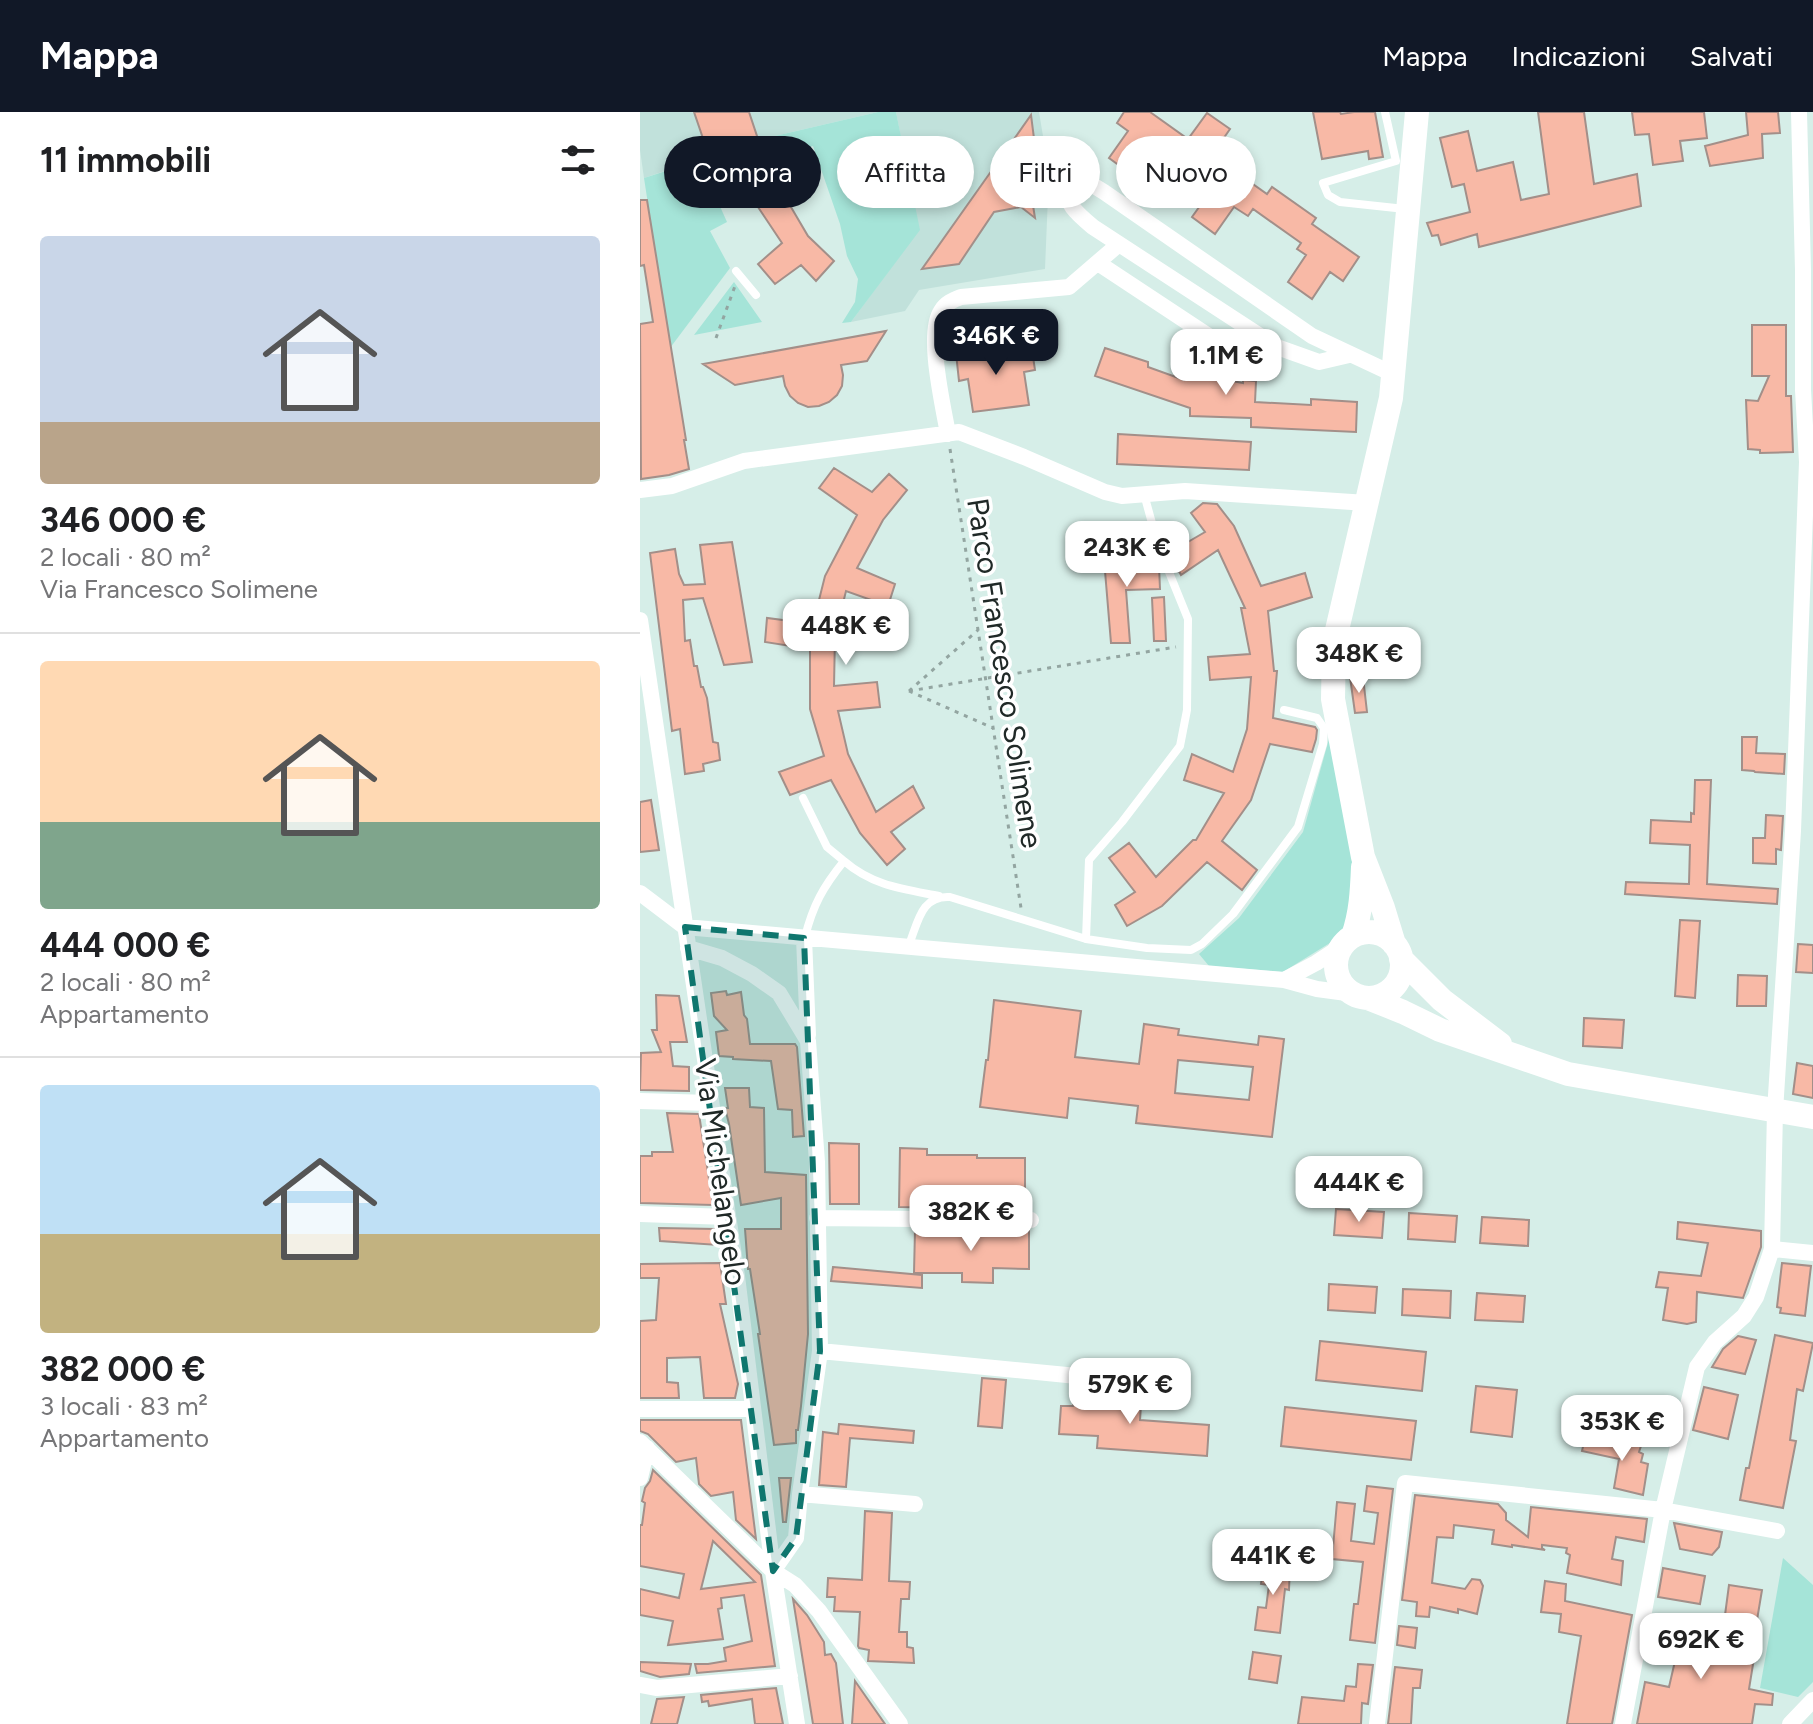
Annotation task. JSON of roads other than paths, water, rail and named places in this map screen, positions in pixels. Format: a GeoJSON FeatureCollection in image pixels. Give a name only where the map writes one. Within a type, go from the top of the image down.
{"type":"FeatureCollection","features":[{"type":"Feature","properties":{"kind":"street"},"geometry":{"type":"LineString","coordinates":[[640,893],[685,927],[1284,980],[1361,996],[1386,993],[1393,987],[1401,969],[1383,908],[1363,857],[1333,699],[1334,643],[1391,398],[1408,209],[1404,166],[1417,112]]}},
{"type":"Feature","properties":{"kind":"street"},"geometry":{"type":"LineString","coordinates":[[1623,1724],[1663,1510],[1697,1367],[1715,1342],[1744,1316],[1756,1297],[1772,1249],[1775,1111],[1793,831],[1810,453],[1803,390],[1799,112]]}},
{"type":"Feature","properties":{"kind":"street"},"geometry":{"type":"LineString","coordinates":[[1349,355],[1319,362],[1277,347],[1093,227],[1075,212],[1065,198],[1063,182],[1070,171],[1312,336],[1393,374]]}},
{"type":"Feature","properties":{"kind":"street"},"geometry":{"type":"LineString","coordinates":[[948,434],[934,342],[937,318],[943,308],[961,297],[1069,287],[1119,244]]}},
{"type":"Feature","properties":{"kind":"street"},"geometry":{"type":"LineString","coordinates":[[1098,263],[1210,337],[1233,345],[1277,347]]}},
{"type":"Feature","properties":{"kind":"street"},"geometry":{"type":"LineString","coordinates":[[640,490],[672,486],[744,461],[959,432],[1105,492],[1122,496],[1185,491],[1367,503]]}},
{"type":"Feature","properties":{"kind":"street","name":"Via Michelangelo"},"geometry":{"type":"LineString","coordinates":[[640,624],[728,1217],[773,1571],[797,1724]]}},
{"type":"Feature","properties":{"kind":"street"},"geometry":{"type":"LineString","coordinates":[[1363,857],[1358,921],[1337,956],[1338,978],[1345,988],[1440,1030],[1568,1074],[1813,1117]]}},
{"type":"Feature","properties":{"kind":"street"},"geometry":{"type":"LineString","coordinates":[[1284,980],[1348,941],[1370,932],[1379,934],[1442,1000],[1518,1058]]}},
{"type":"Feature","properties":{"kind":"street"},"geometry":{"type":"LineString","coordinates":[[773,1571],[796,1538],[820,1351],[817,1162],[804,938]]}},
{"type":"Feature","properties":{"kind":"street"},"geometry":{"type":"LineString","coordinates":[[688,948],[722,958],[779,993],[808,1041]]}},
{"type":"Feature","properties":{"kind":"street"},"geometry":{"type":"LineString","coordinates":[[640,1101],[711,1103]]}},
{"type":"Feature","properties":{"kind":"street"},"geometry":{"type":"LineString","coordinates":[[640,1214],[728,1217]]}},
{"type":"Feature","properties":{"kind":"street"},"geometry":{"type":"LineString","coordinates":[[817,1218],[1031,1220]]}},
{"type":"Feature","properties":{"kind":"street"},"geometry":{"type":"LineString","coordinates":[[1772,1249],[1813,1253]]}},
{"type":"Feature","properties":{"kind":"street"},"geometry":{"type":"LineString","coordinates":[[820,1351],[1077,1376]]}},
{"type":"Feature","properties":{"kind":"street"},"geometry":{"type":"LineString","coordinates":[[640,1409],[753,1409]]}},
{"type":"Feature","properties":{"kind":"street"},"geometry":{"type":"LineString","coordinates":[[643,1445],[773,1571],[795,1585],[819,1611],[900,1724]]}},
{"type":"Feature","properties":{"kind":"street"},"geometry":{"type":"LineString","coordinates":[[640,1478],[643,1445]]}},
{"type":"Feature","properties":{"kind":"street"},"geometry":{"type":"LineString","coordinates":[[1377,1724],[1405,1483],[1663,1510],[1777,1531]]}},
{"type":"Feature","properties":{"kind":"street"},"geometry":{"type":"LineString","coordinates":[[800,1494],[915,1504]]}},
{"type":"Feature","properties":{"kind":"street"},"geometry":{"type":"LineString","coordinates":[[640,1685],[657,1688],[790,1676]]}},
{"type":"Feature","properties":{"kind":"street"},"geometry":{"type":"LineString","coordinates":[[1790,1724],[1813,1700]]}},
{"type":"Feature","properties":{"kind":"lane"},"geometry":{"type":"LineString","coordinates":[[1385,112],[1404,166],[1323,183],[1328,195],[1340,202],[1408,209]]}},
{"type":"Feature","properties":{"kind":"lane"},"geometry":{"type":"LineString","coordinates":[[738,273],[756,295]]}},
{"type":"Feature","properties":{"kind":"lane"},"geometry":{"type":"LineString","coordinates":[[1086,939],[1089,860],[1180,746],[1187,710],[1188,619],[1158,545],[1144,494]]}},
{"type":"Feature","properties":{"kind":"lane"},"geometry":{"type":"LineString","coordinates":[[803,798],[827,847],[857,873],[874,882],[950,897],[1086,939],[1147,948],[1191,950],[1202,944],[1233,914],[1298,827],[1323,744],[1324,728],[1317,718],[1284,710]]}},
{"type":"Feature","properties":{"kind":"lane"},"geometry":{"type":"LineString","coordinates":[[804,938],[818,898],[844,861]]}},
{"type":"Feature","properties":{"kind":"lane"},"geometry":{"type":"LineString","coordinates":[[908,947],[924,908],[929,901],[940,896]]}}]}
